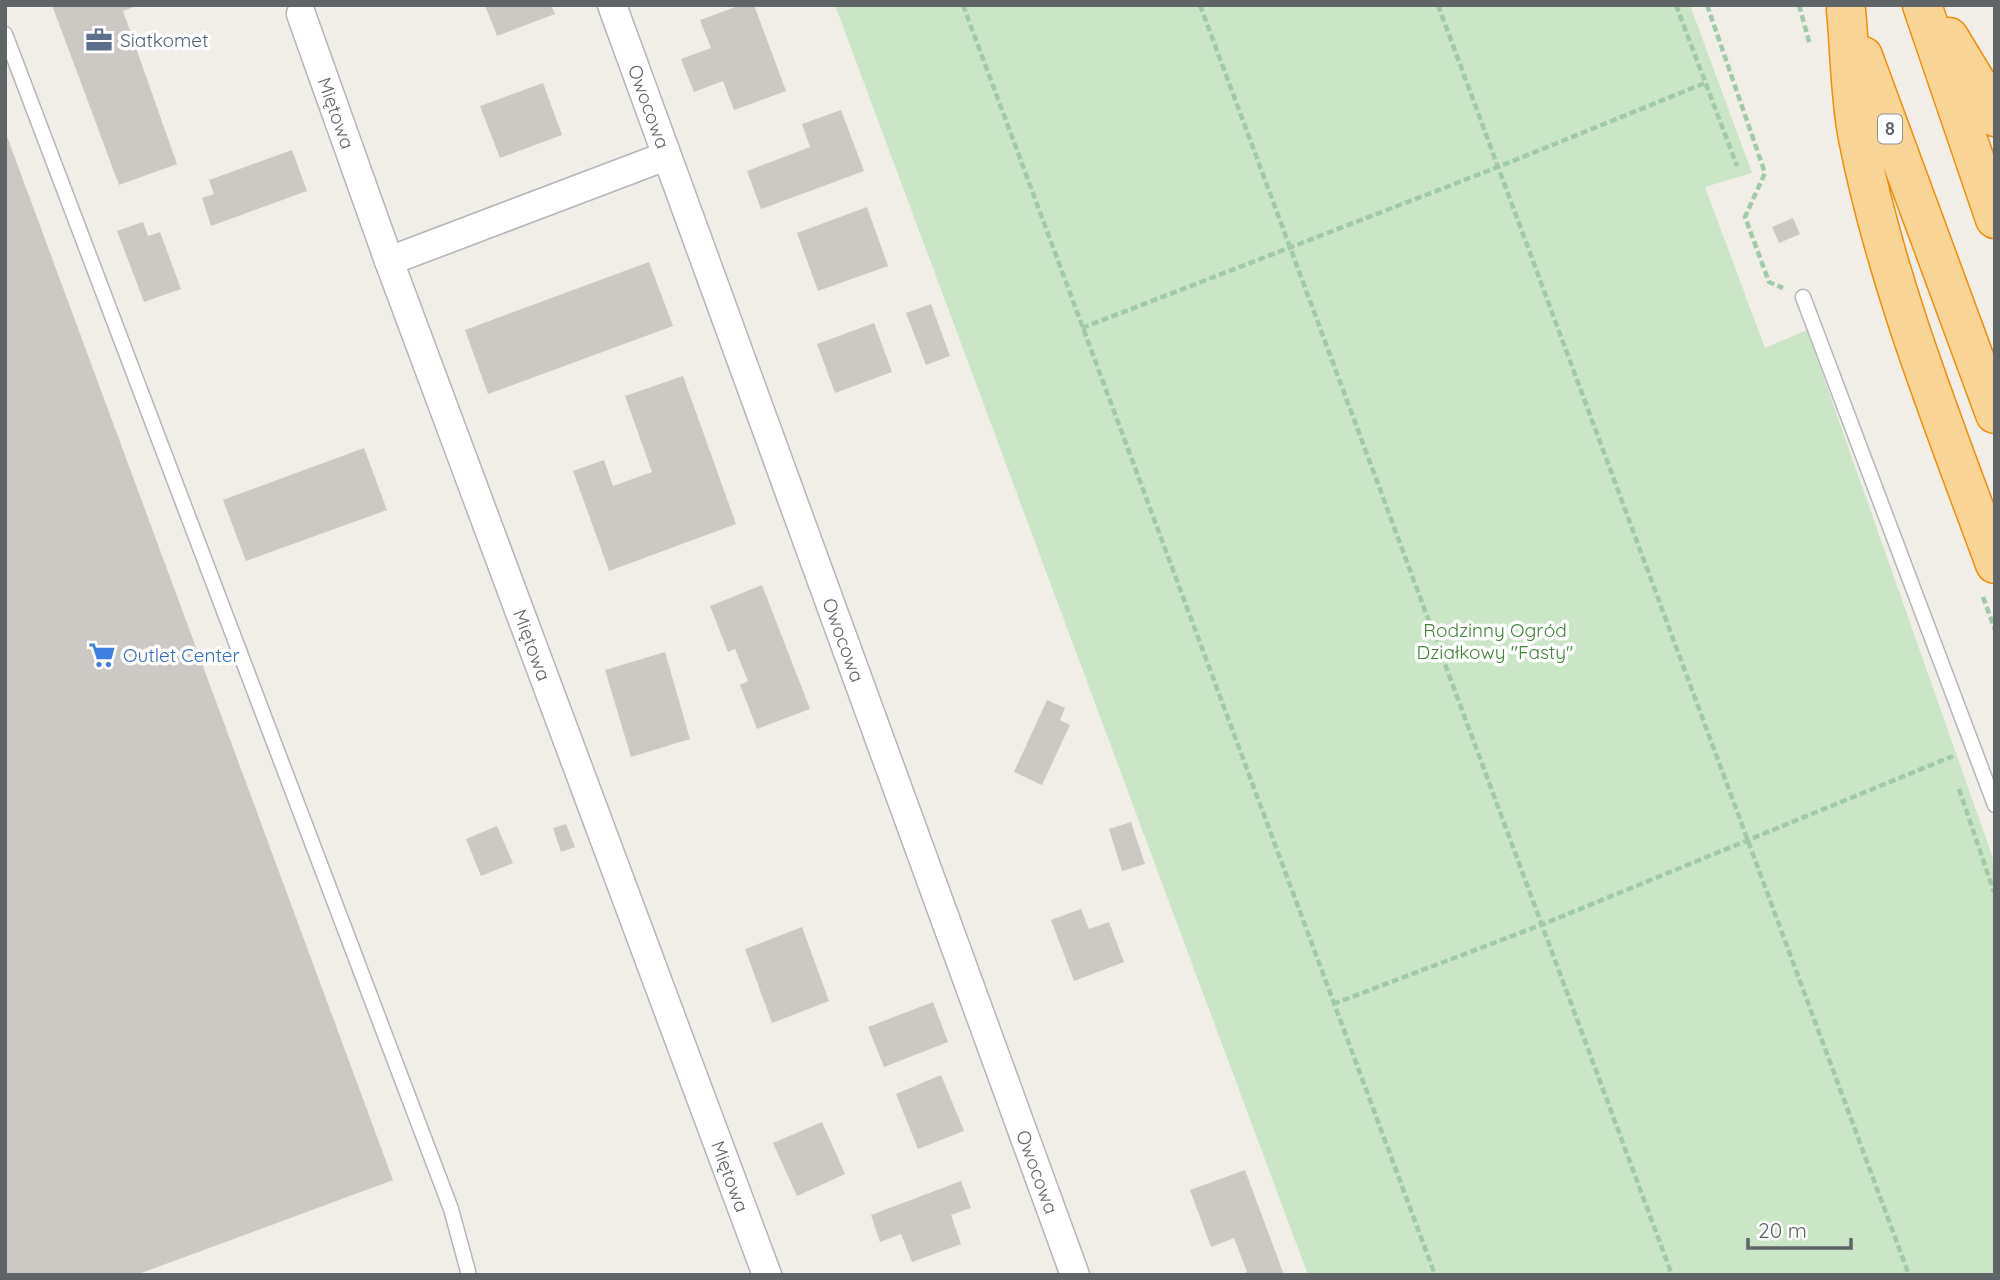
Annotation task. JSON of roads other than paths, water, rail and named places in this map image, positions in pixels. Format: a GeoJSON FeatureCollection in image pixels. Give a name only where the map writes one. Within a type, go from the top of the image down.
{"type":"FeatureCollection","features":[{"type":"Feature","properties":{"kind":"highway"},"geometry":{"type":"LineString","coordinates":[[1922,5],[1995,219]]}},
{"type":"Feature","properties":{"kind":"highway"},"geometry":{"type":"LineString","coordinates":[[1929,5],[1995,117]]}},
{"type":"Feature","properties":{"kind":"highway"},"geometry":{"type":"LineString","coordinates":[[1845,8],[1858,135],[1878,221],[1919,356],[1995,565]]}},
{"type":"Feature","properties":{"kind":"highway","name":"8"},"geometry":{"type":"LineString","coordinates":[[1845,8],[1995,414]]}},
{"type":"Feature","properties":{"kind":"street","name":"Owocowa"},"geometry":{"type":"LineString","coordinates":[[612,5],[1075,1275]]}},
{"type":"Feature","properties":{"kind":"street","name":"Miętowa"},"geometry":{"type":"LineString","coordinates":[[300,9],[389,261],[766,1275]]}},
{"type":"Feature","properties":{"kind":"street"},"geometry":{"type":"LineString","coordinates":[[389,261],[666,156]]}},
{"type":"Feature","properties":{"kind":"lane"},"geometry":{"type":"LineString","coordinates":[[5,34],[446,1196],[470,1275]]}},
{"type":"Feature","properties":{"kind":"lane"},"geometry":{"type":"LineString","coordinates":[[1803,297],[1995,805]]}},
{"type":"Feature","properties":{"kind":"place","name":"Siatkomet"},"geometry":{"type":"Point","coordinates":[99,40]}},
{"type":"Feature","properties":{"kind":"place","name":"Outlet Center"},"geometry":{"type":"Point","coordinates":[102,655]}},
{"type":"Feature","properties":{"kind":"park label","name":"Rodzinny Ogród Działkowy \"Fasty\""},"geometry":{"type":"Point","coordinates":[1495,641]}}]}
